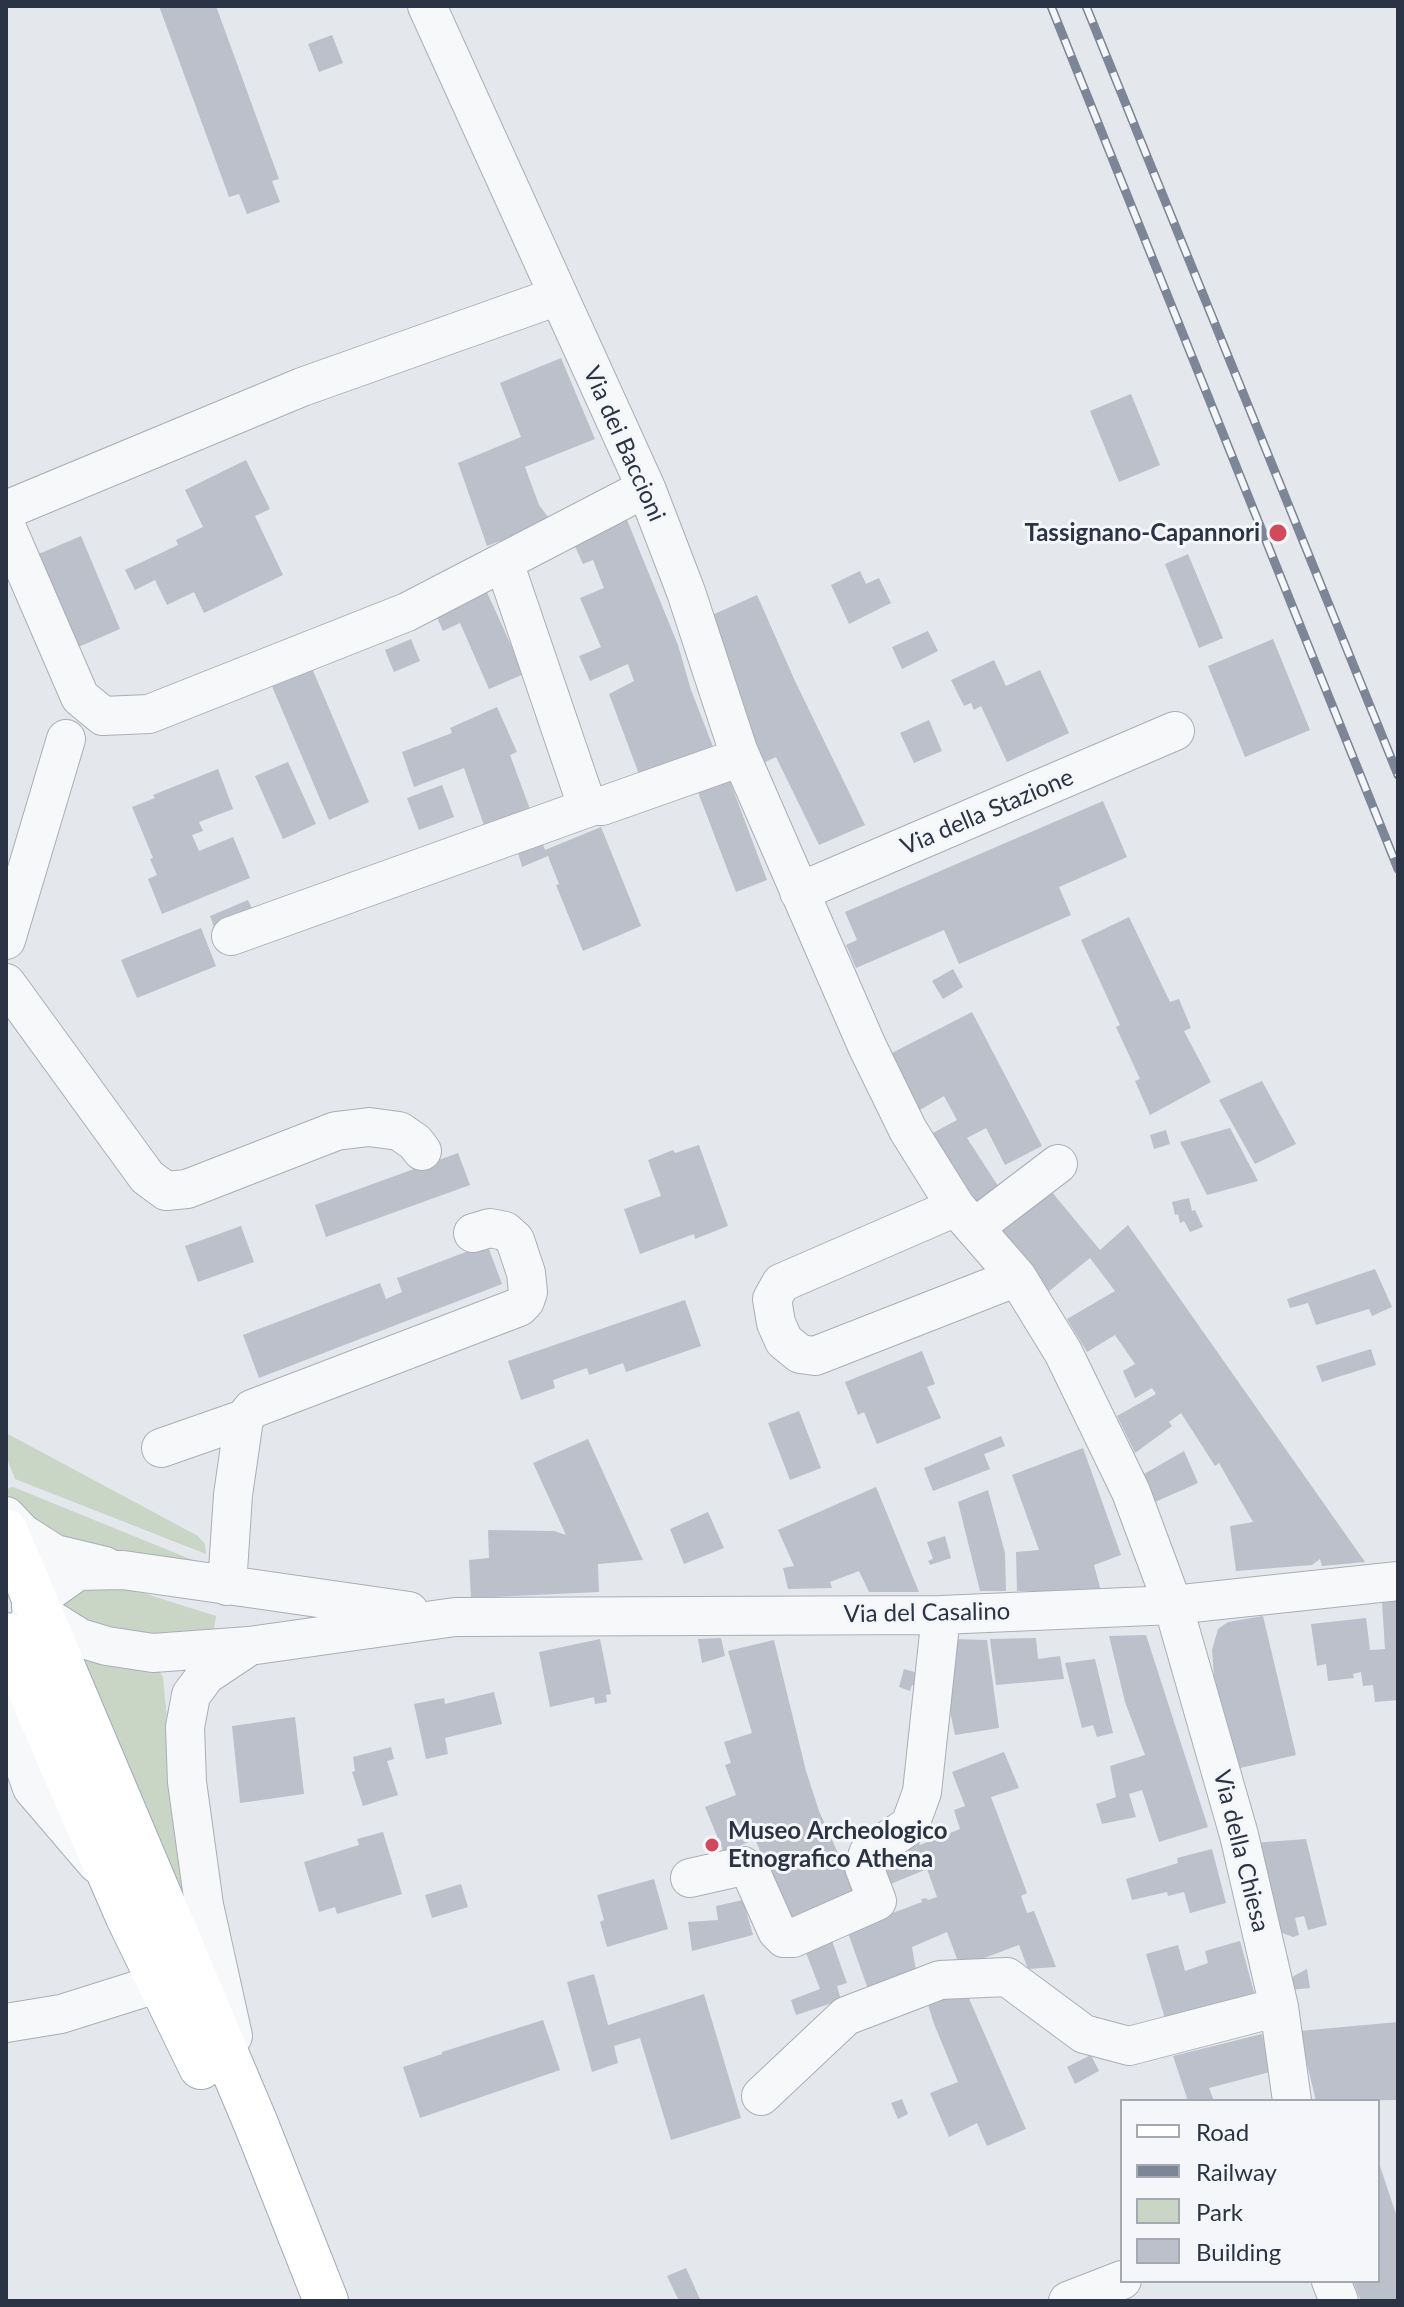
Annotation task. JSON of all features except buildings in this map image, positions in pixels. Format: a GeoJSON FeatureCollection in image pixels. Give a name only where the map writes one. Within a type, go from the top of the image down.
{"type":"FeatureCollection","features":[{"type":"Feature","properties":{"kind":"main road"},"geometry":{"type":"LineString","coordinates":[[6,1532],[22,1615],[110,1875],[177,1978],[256,2124],[326,2301]]}},
{"type":"Feature","properties":{"kind":"main road"},"geometry":{"type":"LineString","coordinates":[[22,1615],[177,1978],[221,2110],[317,2301]]}},
{"type":"Feature","properties":{"kind":"street","name":"Via dei Baccioni"},"geometry":{"type":"LineString","coordinates":[[427,6],[646,488],[686,592],[741,757],[867,1046],[908,1130],[965,1217]]}},
{"type":"Feature","properties":{"kind":"street"},"geometry":{"type":"LineString","coordinates":[[6,510],[302,387],[558,296]]}},
{"type":"Feature","properties":{"kind":"street"},"geometry":{"type":"LineString","coordinates":[[6,526],[80,697],[103,716],[149,714],[407,612],[646,488]]}},
{"type":"Feature","properties":{"kind":"street"},"geometry":{"type":"LineString","coordinates":[[509,577],[584,797],[593,806]]}},
{"type":"Feature","properties":{"kind":"street","name":"Via della Stazione"},"geometry":{"type":"LineString","coordinates":[[799,892],[1175,731]]}},
{"type":"Feature","properties":{"kind":"street"},"geometry":{"type":"LineString","coordinates":[[6,940],[66,739]]}},
{"type":"Feature","properties":{"kind":"street"},"geometry":{"type":"LineString","coordinates":[[231,936],[593,806],[602,806],[741,757]]}},
{"type":"Feature","properties":{"kind":"street"},"geometry":{"type":"LineString","coordinates":[[6,983],[147,1177],[166,1191],[187,1189],[336,1131],[369,1127],[399,1131],[422,1151]]}},
{"type":"Feature","properties":{"kind":"street"},"geometry":{"type":"LineString","coordinates":[[1017,1277],[815,1356],[800,1354],[784,1341],[776,1323],[772,1299],[781,1283],[965,1217],[1058,1164]]}},
{"type":"Feature","properties":{"kind":"street","name":"Via della Chiesa"},"geometry":{"type":"LineString","coordinates":[[965,1217],[1017,1277],[1063,1352],[1131,1492],[1173,1605],[1239,1835],[1279,2007],[1292,2099]]}},
{"type":"Feature","properties":{"kind":"street"},"geometry":{"type":"LineString","coordinates":[[227,1586],[233,1495],[244,1419],[252,1409],[519,1307],[525,1301],[528,1292],[526,1273],[515,1240],[505,1231],[490,1228],[473,1233]]}},
{"type":"Feature","properties":{"kind":"street"},"geometry":{"type":"LineString","coordinates":[[161,1448],[244,1419]]}},
{"type":"Feature","properties":{"kind":"street"},"geometry":{"type":"LineString","coordinates":[[6,1516],[22,1533],[55,1554],[123,1570],[455,1617]]}},
{"type":"Feature","properties":{"kind":"street"},"geometry":{"type":"LineString","coordinates":[[110,1875],[19,1788],[25,1768],[22,1615],[58,1582],[78,1571],[123,1570]]}},
{"type":"Feature","properties":{"kind":"street","name":"Via del Casalino"},"geometry":{"type":"LineString","coordinates":[[455,1617],[941,1615],[1173,1605],[1398,1581]]}},
{"type":"Feature","properties":{"kind":"street"},"geometry":{"type":"LineString","coordinates":[[22,1615],[107,1646],[153,1653],[249,1646],[455,1617]]}},
{"type":"Feature","properties":{"kind":"street"},"geometry":{"type":"LineString","coordinates":[[690,1878],[743,1866],[752,1875],[777,1931],[784,1938],[793,1938],[877,1901],[864,1867],[868,1854],[910,1825],[922,1792],[941,1615]]}},
{"type":"Feature","properties":{"kind":"street"},"geometry":{"type":"LineString","coordinates":[[249,1646],[206,1675],[191,1695],[185,1727],[187,1782],[204,1905],[256,2124]]}},
{"type":"Feature","properties":{"kind":"street"},"geometry":{"type":"LineString","coordinates":[[761,2096],[846,2016],[940,1980],[1007,1977],[1084,2034],[1129,2046],[1279,2007]]}},
{"type":"Feature","properties":{"kind":"street"},"geometry":{"type":"LineString","coordinates":[[6,2023],[61,2014],[177,1978]]}},
{"type":"Feature","properties":{"kind":"street"},"geometry":{"type":"LineString","coordinates":[[1068,2301],[1120,2281]]}},
{"type":"Feature","properties":{"kind":"green space"},"geometry":{"type":"Polygon","coordinates":[[[6,1433],[198,1536],[205,1544],[206,1554],[15,1479],[6,1456],[6,1433]]]}},
{"type":"Feature","properties":{"kind":"green space"},"geometry":{"type":"Polygon","coordinates":[[[13,1487],[201,1566],[53,1540],[12,1505],[6,1489],[13,1487]]]}},
{"type":"Feature","properties":{"kind":"green space"},"geometry":{"type":"Polygon","coordinates":[[[95,1586],[140,1592],[216,1616],[214,1630],[158,1638],[105,1631],[56,1608],[75,1593],[95,1586]]]}},
{"type":"Feature","properties":{"kind":"green space"},"geometry":{"type":"Polygon","coordinates":[[[63,1642],[159,1671],[163,1677],[172,1771],[198,1930],[63,1642]]]}},
{"type":"Feature","properties":{"kind":"railway"},"geometry":{"type":"LineString","coordinates":[[1051,6],[1398,869]]}},
{"type":"Feature","properties":{"kind":"railway"},"geometry":{"type":"LineString","coordinates":[[1086,6],[1398,775]]}},
{"type":"Feature","properties":{"kind":"place","name":"Tassignano-Capannori"},"geometry":{"type":"Point","coordinates":[1278,533]}},
{"type":"Feature","properties":{"kind":"place","name":"Museo Archeologico Etnografico Athena"},"geometry":{"type":"Point","coordinates":[712,1845]}}]}
